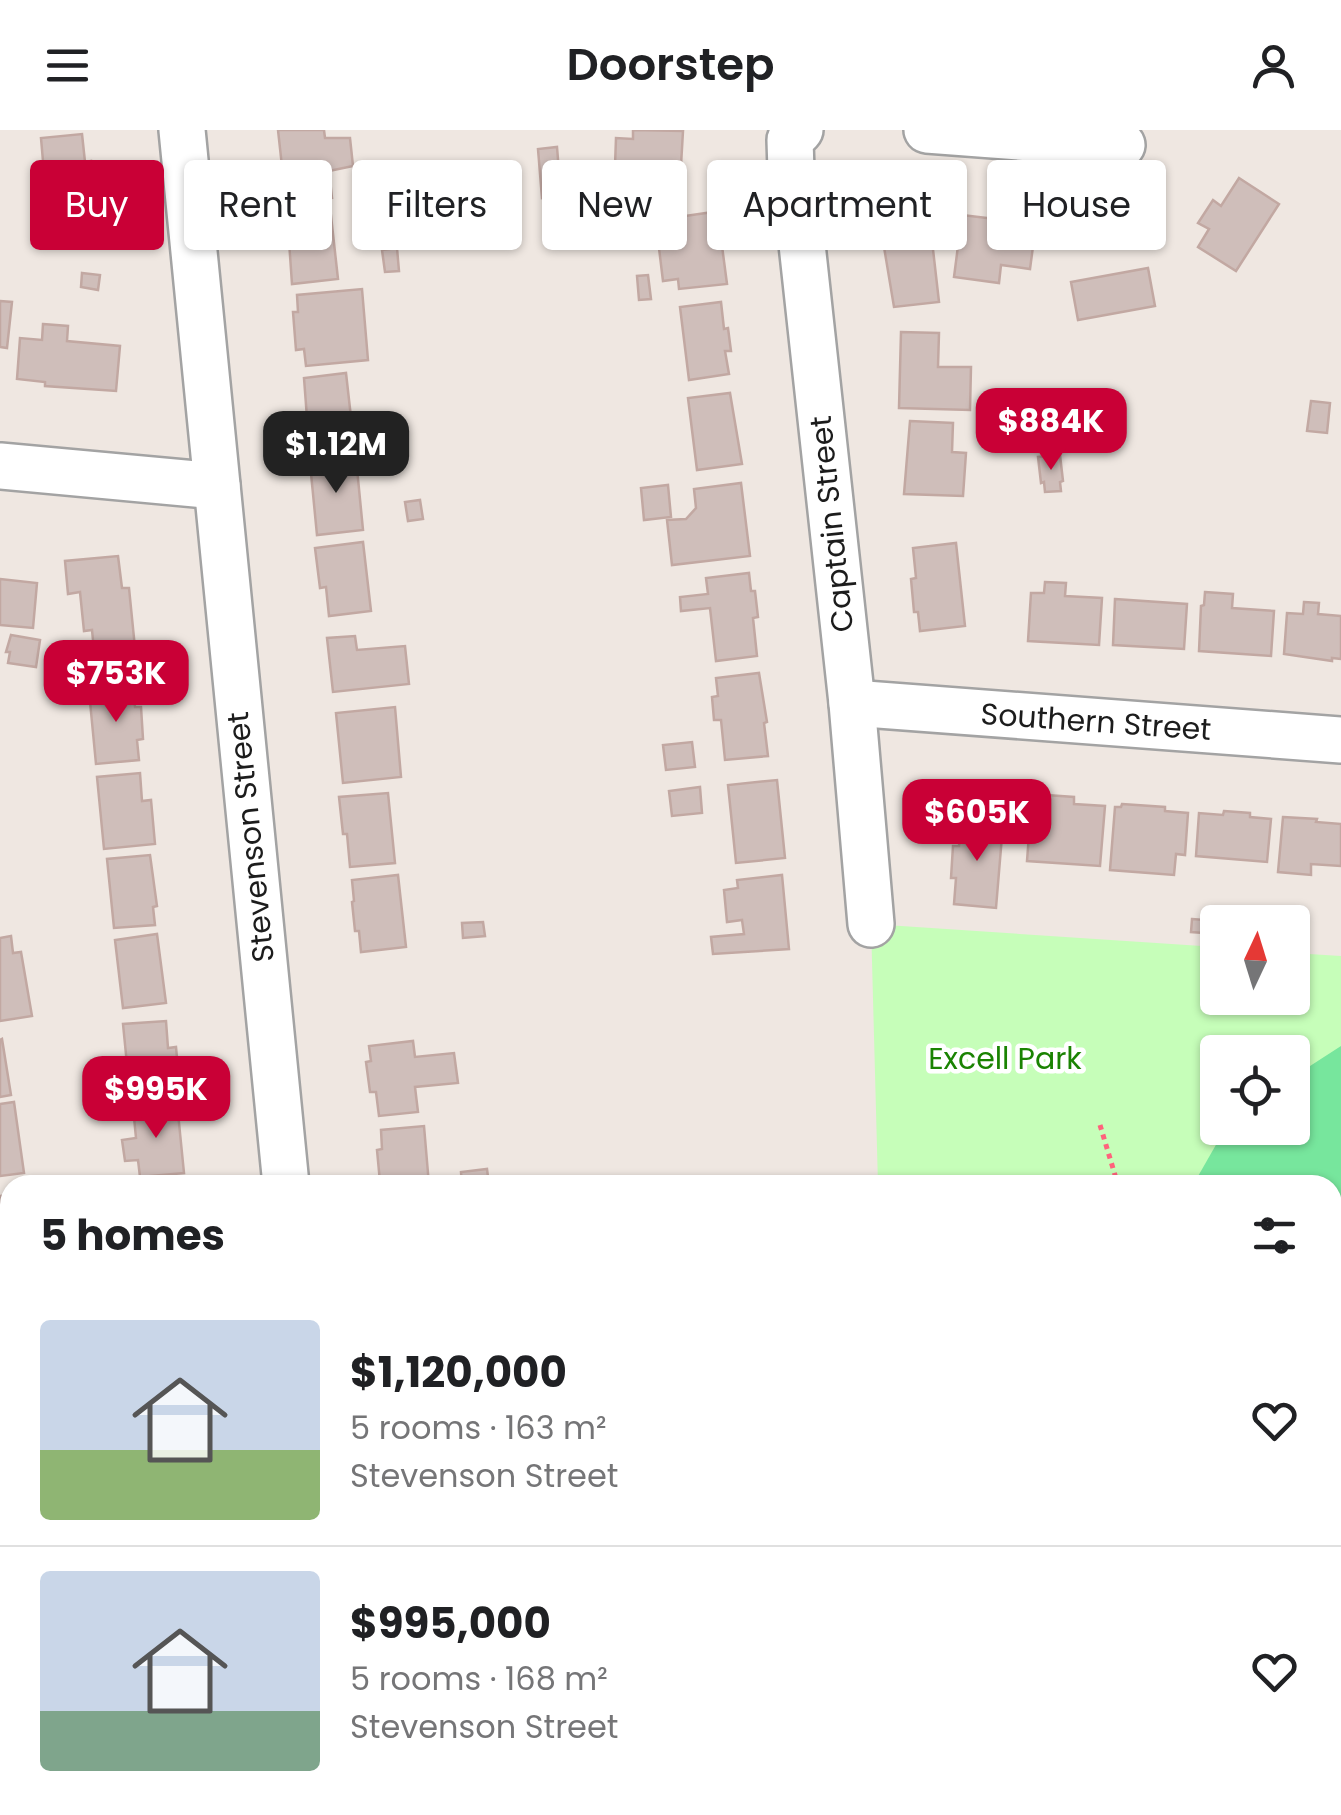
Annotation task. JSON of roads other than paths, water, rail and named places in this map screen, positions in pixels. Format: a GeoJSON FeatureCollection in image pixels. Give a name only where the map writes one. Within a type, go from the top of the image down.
{"type":"FeatureCollection","features":[{"type":"Feature","properties":{"kind":"street","name":"Stevenson Street"},"geometry":{"type":"LineString","coordinates":[[182,130],[285,1175]]}},
{"type":"Feature","properties":{"kind":"street","name":"Captain Street"},"geometry":{"type":"LineString","coordinates":[[800,130],[790,140],[791,171],[852,703],[871,924]]}},
{"type":"Feature","properties":{"kind":"street"},"geometry":{"type":"LineString","coordinates":[[927,130],[1122,145]]}},
{"type":"Feature","properties":{"kind":"street"},"geometry":{"type":"LineString","coordinates":[[0,466],[217,486]]}},
{"type":"Feature","properties":{"kind":"street","name":"Southern Street"},"geometry":{"type":"LineString","coordinates":[[852,703],[1341,740]]}},
{"type":"Feature","properties":{"kind":"park label","name":"Excell Park"},"geometry":{"type":"Point","coordinates":[1005,1059]}}]}
